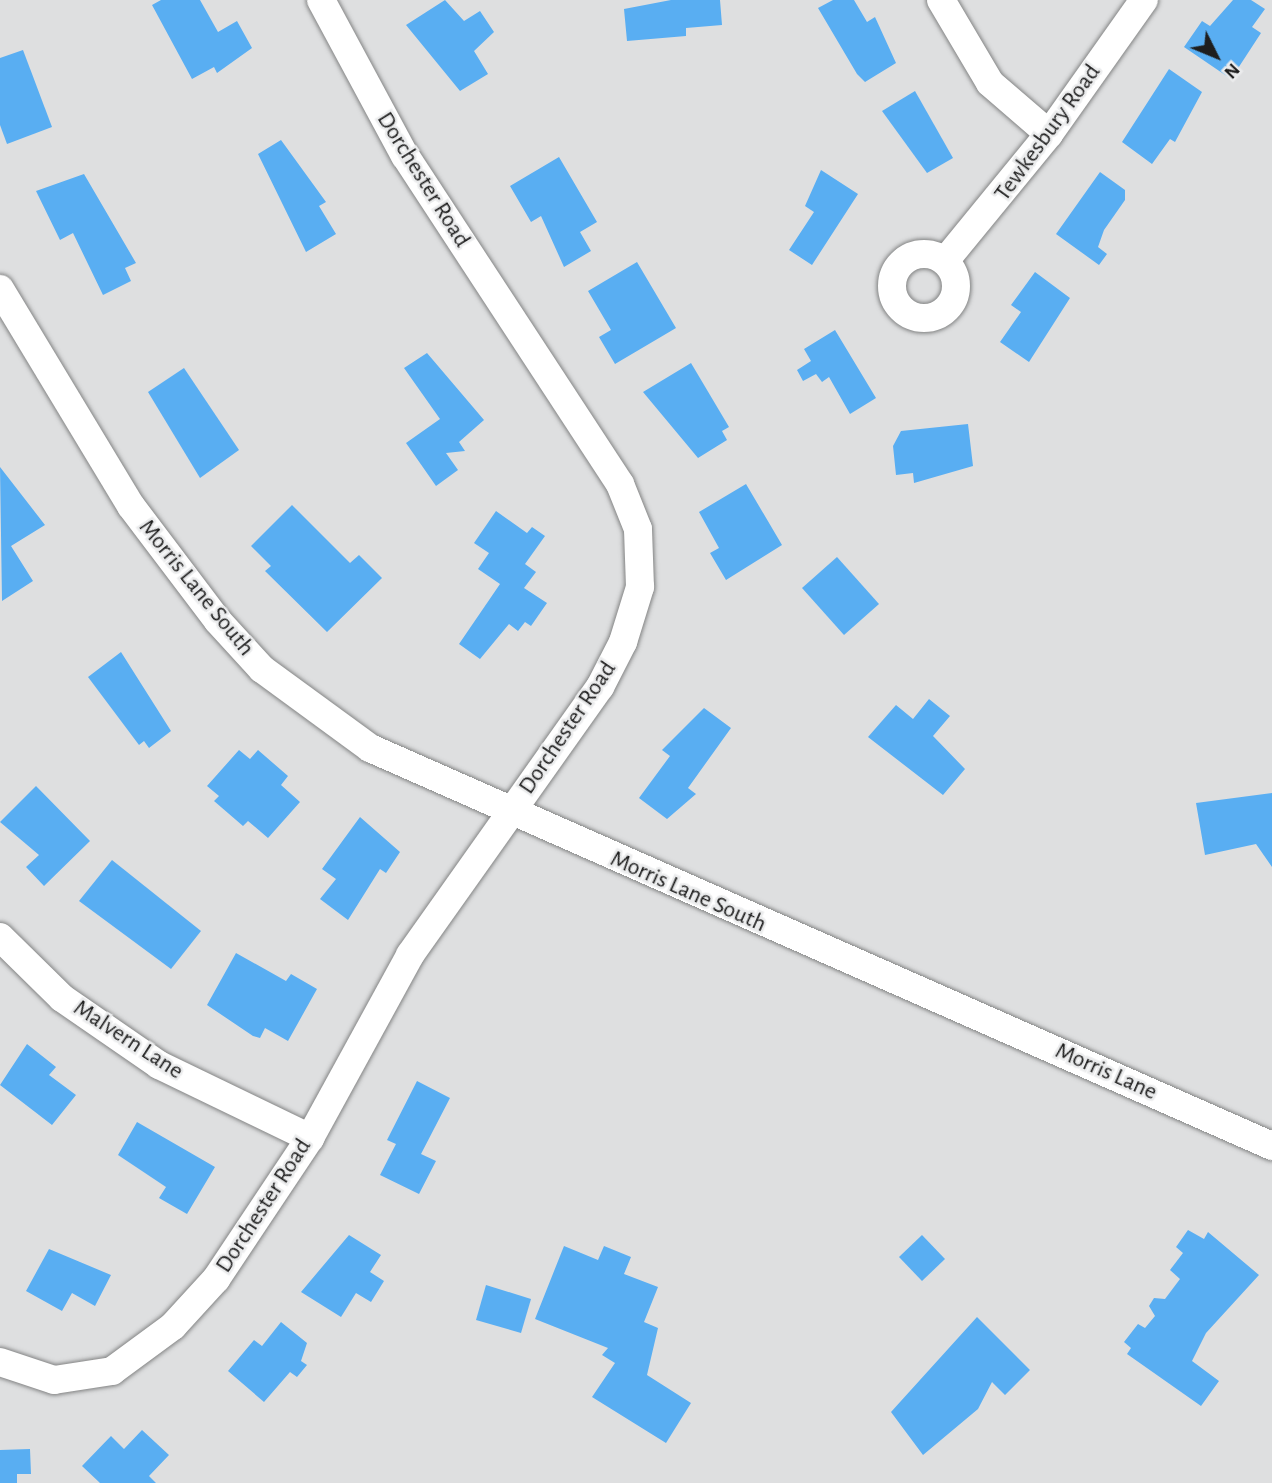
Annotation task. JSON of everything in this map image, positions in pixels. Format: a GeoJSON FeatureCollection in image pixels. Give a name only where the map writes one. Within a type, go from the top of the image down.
{"type":"FeatureCollection","features":[{"type":"Feature","properties":{"kind":"street","name":"Dorchester Road"},"geometry":{"type":"LineString","coordinates":[[0,1363],[54,1380],[112,1371],[173,1326],[216,1279],[310,1138],[410,955],[510,813],[624,642],[640,587],[638,529],[620,484],[405,156],[321,0]]}},
{"type":"Feature","properties":{"kind":"street"},"geometry":{"type":"LineString","coordinates":[[941,0],[990,83],[1049,134]]}},
{"type":"Feature","properties":{"kind":"street","name":"Tewkesbury Road"},"geometry":{"type":"LineString","coordinates":[[945,261],[1049,134],[1144,0]]}},
{"type":"Feature","properties":{"kind":"street","name":"Morris Lane South"},"geometry":{"type":"LineString","coordinates":[[0,289],[131,506],[262,669],[370,748],[510,813],[941,998]]}},
{"type":"Feature","properties":{"kind":"street","name":"Malvern Lane"},"geometry":{"type":"LineString","coordinates":[[0,937],[62,998],[159,1065],[310,1138]]}},
{"type":"Feature","properties":{"kind":"street","name":"Morris Lane"},"geometry":{"type":"LineString","coordinates":[[941,998],[1272,1146]]}},
{"type":"Feature","properties":{"kind":"building"},"geometry":{"type":"Polygon","coordinates":[[[161,0],[200,0],[218,32],[237,21],[252,48],[217,73],[214,67],[192,79],[152,5],[161,0]]]}},
{"type":"Feature","properties":{"kind":"building"},"geometry":{"type":"Polygon","coordinates":[[[445,0],[464,21],[480,11],[494,32],[474,51],[488,74],[460,91],[406,25],[445,0]]]}},
{"type":"Feature","properties":{"kind":"building"},"geometry":{"type":"Polygon","coordinates":[[[671,0],[720,0],[722,25],[686,28],[686,36],[627,41],[624,9],[671,0]]]}},
{"type":"Feature","properties":{"kind":"building"},"geometry":{"type":"Polygon","coordinates":[[[833,0],[854,0],[867,22],[875,17],[896,63],[865,82],[857,74],[818,8],[833,0]]]}},
{"type":"Feature","properties":{"kind":"building"},"geometry":{"type":"Polygon","coordinates":[[[1233,0],[1251,0],[1265,9],[1252,27],[1261,33],[1231,79],[1184,47],[1202,21],[1210,26],[1233,0]]]}},
{"type":"Feature","properties":{"kind":"building"},"geometry":{"type":"Polygon","coordinates":[[[23,50],[52,127],[7,144],[0,125],[0,58],[23,50]]]}},
{"type":"Feature","properties":{"kind":"building"},"geometry":{"type":"Polygon","coordinates":[[[1169,69],[1202,92],[1175,142],[1170,139],[1152,164],[1122,142],[1169,69]]]}},
{"type":"Feature","properties":{"kind":"building"},"geometry":{"type":"Polygon","coordinates":[[[915,91],[953,158],[927,173],[882,111],[915,91]]]}},
{"type":"Feature","properties":{"kind":"building"},"geometry":{"type":"Polygon","coordinates":[[[281,140],[326,202],[319,206],[336,234],[306,252],[258,154],[281,140]]]}},
{"type":"Feature","properties":{"kind":"building"},"geometry":{"type":"Polygon","coordinates":[[[559,157],[597,222],[580,232],[591,251],[564,267],[541,216],[531,222],[510,186],[559,157]]]}},
{"type":"Feature","properties":{"kind":"building"},"geometry":{"type":"Polygon","coordinates":[[[821,170],[858,194],[812,265],[789,250],[814,212],[805,206],[821,170]]]}},
{"type":"Feature","properties":{"kind":"building"},"geometry":{"type":"Polygon","coordinates":[[[1100,172],[1125,190],[1125,200],[1104,230],[1098,247],[1107,254],[1099,265],[1056,234],[1100,172]]]}},
{"type":"Feature","properties":{"kind":"building"},"geometry":{"type":"Polygon","coordinates":[[[84,174],[136,263],[125,268],[131,281],[103,295],[73,233],[60,240],[36,191],[84,174]]]}},
{"type":"Feature","properties":{"kind":"building"},"geometry":{"type":"Polygon","coordinates":[[[637,262],[676,328],[615,364],[599,337],[611,330],[588,291],[637,262]]]}},
{"type":"Feature","properties":{"kind":"building"},"geometry":{"type":"Polygon","coordinates":[[[1035,272],[1070,298],[1029,362],[1000,342],[1021,312],[1011,305],[1035,272]]]}},
{"type":"Feature","properties":{"kind":"building"},"geometry":{"type":"Polygon","coordinates":[[[835,330],[876,398],[850,414],[829,377],[822,382],[816,374],[803,381],[797,370],[811,361],[804,349],[835,330]]]}},
{"type":"Feature","properties":{"kind":"building"},"geometry":{"type":"Polygon","coordinates":[[[427,353],[484,420],[459,442],[465,451],[446,453],[458,470],[436,486],[406,443],[440,419],[404,368],[427,353]]]}},
{"type":"Feature","properties":{"kind":"building"},"geometry":{"type":"Polygon","coordinates":[[[691,363],[729,427],[722,431],[727,440],[698,458],[643,392],[691,363]]]}},
{"type":"Feature","properties":{"kind":"building"},"geometry":{"type":"Polygon","coordinates":[[[184,368],[239,450],[200,478],[148,392],[184,368]]]}},
{"type":"Feature","properties":{"kind":"building"},"geometry":{"type":"Polygon","coordinates":[[[968,424],[973,466],[914,483],[913,473],[896,475],[893,446],[901,431],[968,424]]]}},
{"type":"Feature","properties":{"kind":"building"},"geometry":{"type":"Polygon","coordinates":[[[0,467],[45,525],[11,546],[33,581],[2,601],[0,467]]]}},
{"type":"Feature","properties":{"kind":"building"},"geometry":{"type":"Polygon","coordinates":[[[746,484],[782,545],[726,580],[710,553],[719,548],[699,512],[746,484]]]}},
{"type":"Feature","properties":{"kind":"building"},"geometry":{"type":"Polygon","coordinates":[[[292,505],[350,563],[359,555],[382,578],[327,632],[265,571],[271,566],[251,546],[292,505]]]}},
{"type":"Feature","properties":{"kind":"building"},"geometry":{"type":"Polygon","coordinates":[[[496,511],[527,533],[532,527],[545,536],[525,564],[536,572],[524,588],[547,603],[531,626],[525,622],[518,631],[509,624],[480,659],[459,644],[500,584],[478,569],[489,553],[474,543],[496,511]]]}},
{"type":"Feature","properties":{"kind":"building"},"geometry":{"type":"Polygon","coordinates":[[[837,557],[879,604],[844,635],[802,588],[837,557]]]}},
{"type":"Feature","properties":{"kind":"building"},"geometry":{"type":"Polygon","coordinates":[[[121,652],[171,731],[149,748],[144,741],[139,745],[88,677],[121,652]]]}},
{"type":"Feature","properties":{"kind":"building"},"geometry":{"type":"Polygon","coordinates":[[[929,699],[950,716],[933,736],[965,769],[943,795],[868,737],[896,705],[913,719],[929,699]]]}},
{"type":"Feature","properties":{"kind":"building"},"geometry":{"type":"Polygon","coordinates":[[[704,708],[731,728],[688,788],[696,794],[667,819],[639,798],[670,756],[662,750],[704,708]]]}},
{"type":"Feature","properties":{"kind":"building"},"geometry":{"type":"Polygon","coordinates":[[[239,750],[250,759],[258,750],[288,776],[281,785],[300,802],[268,838],[248,821],[243,826],[214,801],[219,796],[207,786],[239,750]]]}},
{"type":"Feature","properties":{"kind":"building"},"geometry":{"type":"Polygon","coordinates":[[[36,786],[90,841],[44,886],[26,867],[39,855],[0,822],[36,786]]]}},
{"type":"Feature","properties":{"kind":"building"},"geometry":{"type":"Polygon","coordinates":[[[1272,793],[1272,867],[1256,844],[1205,855],[1196,803],[1272,793]]]}},
{"type":"Feature","properties":{"kind":"building"},"geometry":{"type":"Polygon","coordinates":[[[360,817],[400,852],[386,873],[380,869],[348,920],[320,899],[336,879],[322,869],[360,817]]]}},
{"type":"Feature","properties":{"kind":"building"},"geometry":{"type":"Polygon","coordinates":[[[112,860],[201,931],[171,969],[79,901],[112,860]]]}},
{"type":"Feature","properties":{"kind":"building"},"geometry":{"type":"Polygon","coordinates":[[[236,953],[286,981],[291,974],[317,989],[288,1041],[265,1028],[260,1038],[253,1036],[207,1005],[236,953]]]}},
{"type":"Feature","properties":{"kind":"building"},"geometry":{"type":"Polygon","coordinates":[[[27,1044],[56,1067],[49,1075],[76,1095],[52,1125],[0,1085],[27,1044]]]}},
{"type":"Feature","properties":{"kind":"building"},"geometry":{"type":"Polygon","coordinates":[[[417,1081],[450,1098],[421,1154],[436,1161],[419,1194],[380,1175],[396,1144],[387,1140],[417,1081]]]}},
{"type":"Feature","properties":{"kind":"building"},"geometry":{"type":"Polygon","coordinates":[[[137,1122],[215,1167],[187,1214],[159,1198],[166,1187],[118,1155],[137,1122]]]}},
{"type":"Feature","properties":{"kind":"building"},"geometry":{"type":"Polygon","coordinates":[[[1188,1230],[1204,1239],[1208,1232],[1259,1275],[1206,1333],[1192,1361],[1219,1381],[1201,1406],[1127,1354],[1131,1348],[1124,1342],[1138,1324],[1145,1328],[1155,1316],[1149,1306],[1154,1298],[1165,1299],[1180,1279],[1170,1270],[1183,1253],[1176,1247],[1188,1230]]]}},
{"type":"Feature","properties":{"kind":"building"},"geometry":{"type":"Polygon","coordinates":[[[349,1235],[381,1255],[370,1272],[384,1281],[371,1302],[356,1293],[341,1317],[301,1292],[349,1235]]]}},
{"type":"Feature","properties":{"kind":"building"},"geometry":{"type":"Polygon","coordinates":[[[922,1235],[945,1259],[922,1281],[899,1257],[922,1235]]]}},
{"type":"Feature","properties":{"kind":"building"},"geometry":{"type":"Polygon","coordinates":[[[564,1246],[598,1260],[604,1246],[631,1257],[624,1274],[658,1287],[644,1322],[658,1328],[647,1375],[691,1403],[666,1443],[592,1397],[615,1363],[602,1355],[608,1348],[535,1319],[564,1246]]]}},
{"type":"Feature","properties":{"kind":"building"},"geometry":{"type":"Polygon","coordinates":[[[49,1249],[111,1275],[95,1306],[72,1293],[62,1311],[26,1291],[49,1249]]]}},
{"type":"Feature","properties":{"kind":"building"},"geometry":{"type":"Polygon","coordinates":[[[486,1285],[531,1299],[521,1333],[476,1320],[486,1285]]]}},
{"type":"Feature","properties":{"kind":"building"},"geometry":{"type":"Polygon","coordinates":[[[977,1317],[1030,1370],[1005,1395],[992,1382],[978,1409],[923,1455],[891,1412],[977,1317]]]}},
{"type":"Feature","properties":{"kind":"building"},"geometry":{"type":"Polygon","coordinates":[[[281,1322],[307,1343],[301,1361],[307,1365],[297,1377],[290,1372],[264,1402],[228,1371],[254,1340],[262,1346],[281,1322]]]}},
{"type":"Feature","properties":{"kind":"building"},"geometry":{"type":"Polygon","coordinates":[[[142,1430],[169,1455],[149,1476],[156,1483],[100,1483],[82,1466],[111,1436],[124,1449],[142,1430]]]}},
{"type":"Feature","properties":{"kind":"building"},"geometry":{"type":"Polygon","coordinates":[[[30,1449],[31,1474],[17,1474],[17,1483],[0,1483],[0,1450],[30,1449]]]}}]}
